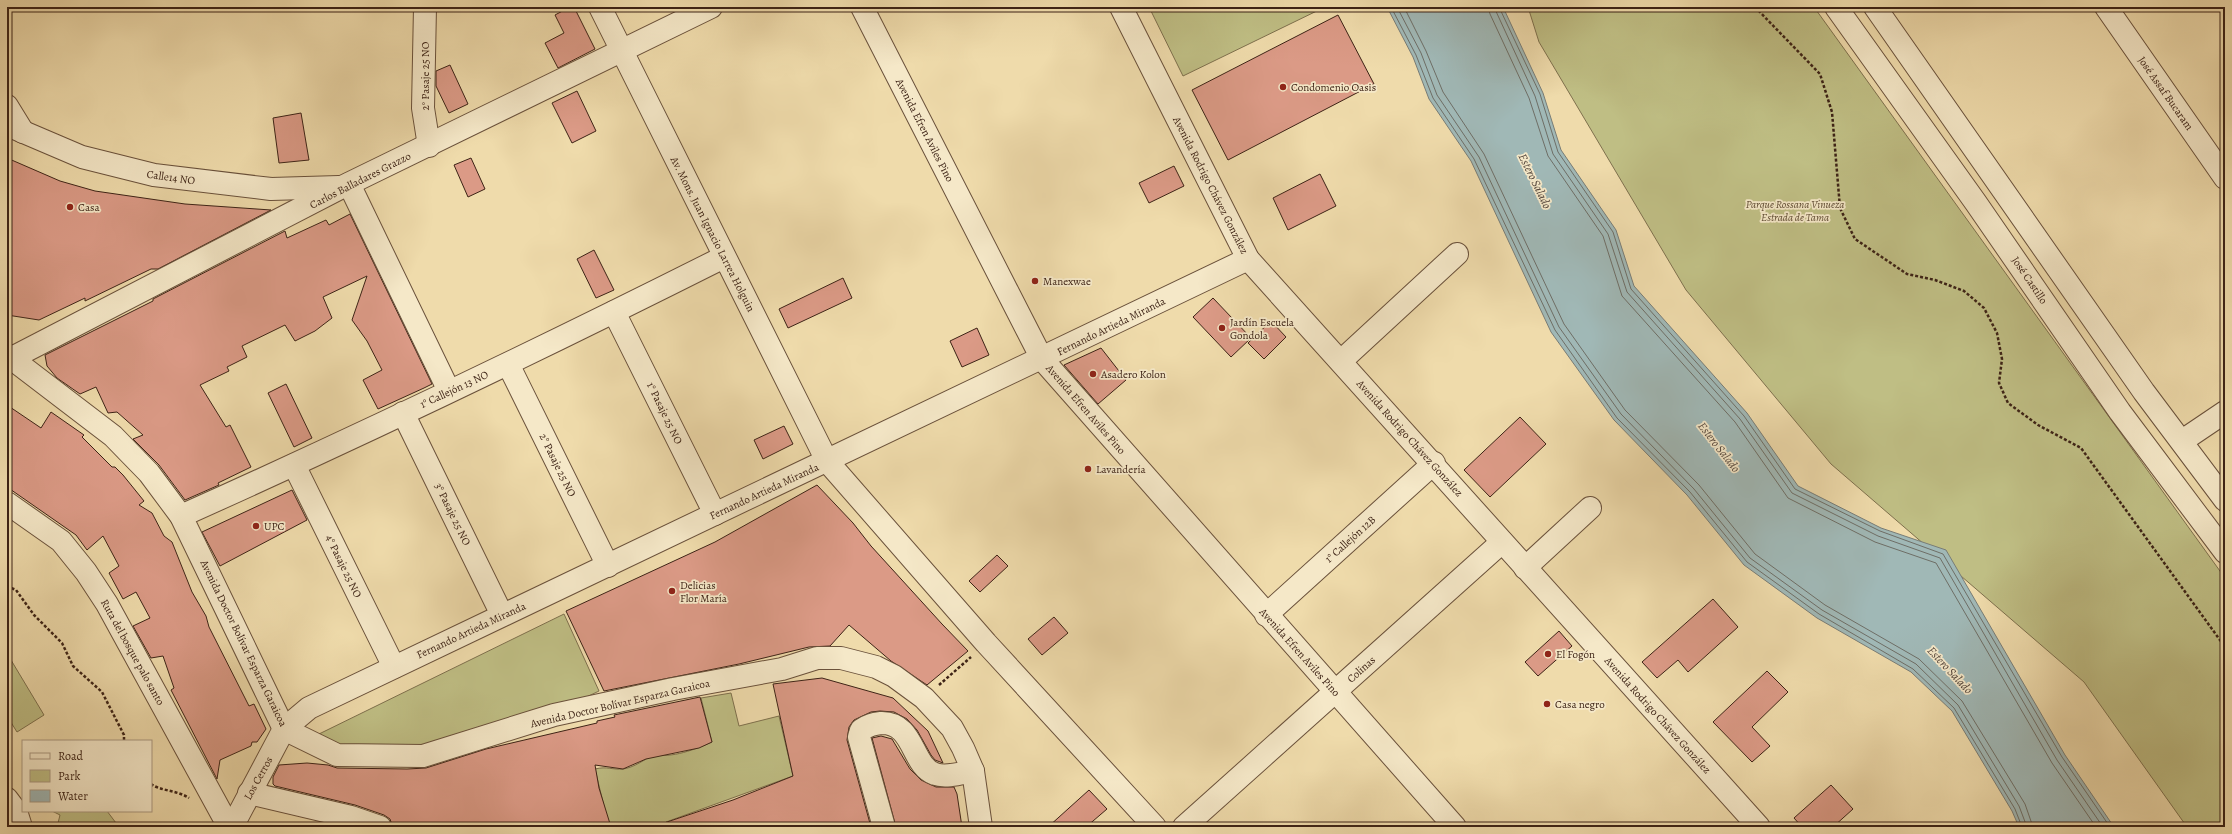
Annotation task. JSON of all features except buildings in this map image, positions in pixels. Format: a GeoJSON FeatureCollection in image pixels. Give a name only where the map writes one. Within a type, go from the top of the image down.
{"type":"FeatureCollection","features":[{"type":"Feature","properties":{"kind":"street","name":"2° Pasaje 25 NO"},"geometry":{"type":"LineString","coordinates":[[425,7],[423,108],[428,146]]}},
{"type":"Feature","properties":{"kind":"street","name":"Av. Mons. Juan Ignacio Larrea Holguin"},"geometry":{"type":"LineString","coordinates":[[600,7],[724,258],[827,461],[986,643],[1155,827]]}},
{"type":"Feature","properties":{"kind":"street","name":"Carlos Balladares Grazzo"},"geometry":{"type":"LineString","coordinates":[[9,356],[346,186],[710,7]]}},
{"type":"Feature","properties":{"kind":"street","name":"Avenida Efren Aviles Pino"},"geometry":{"type":"LineString","coordinates":[[862,7],[1042,359],[1266,615],[1455,827]]}},
{"type":"Feature","properties":{"kind":"street","name":"Avenida Rodrigo Chávez González"},"geometry":{"type":"LineString","coordinates":[[1121,7],[1248,259],[1434,463],[1525,568],[1759,827]]}},
{"type":"Feature","properties":{"kind":"street","name":"José Castillo"},"geometry":{"type":"LineString","coordinates":[[1836,7],[1976,203],[2120,412],[2225,552]]}},
{"type":"Feature","properties":{"kind":"street"},"geometry":{"type":"LineString","coordinates":[[1875,7],[2144,392],[2225,500]]}},
{"type":"Feature","properties":{"kind":"street","name":"José Assaf Bucaram"},"geometry":{"type":"LineString","coordinates":[[2106,7],[2225,178]]}},
{"type":"Feature","properties":{"kind":"street"},"geometry":{"type":"LineString","coordinates":[[7,106],[15,128]]}},
{"type":"Feature","properties":{"kind":"street","name":"Calle14 NO"},"geometry":{"type":"LineString","coordinates":[[15,128],[82,157],[154,175],[271,189],[346,186]]}},
{"type":"Feature","properties":{"kind":"street"},"geometry":{"type":"LineString","coordinates":[[346,186],[449,391]]}},
{"type":"Feature","properties":{"kind":"street"},"geometry":{"type":"LineString","coordinates":[[1341,361],[1457,254]]}},
{"type":"Feature","properties":{"kind":"street","name":"1° Callejón 13 NO"},"geometry":{"type":"LineString","coordinates":[[181,516],[294,465],[508,364],[724,258]]}},
{"type":"Feature","properties":{"kind":"street","name":"Fernando Artieda Miranda"},"geometry":{"type":"LineString","coordinates":[[284,729],[309,708],[1042,359],[1248,259]]}},
{"type":"Feature","properties":{"kind":"street","name":"1° Pasaje 25 NO"},"geometry":{"type":"LineString","coordinates":[[614,312],[715,514]]}},
{"type":"Feature","properties":{"kind":"street","name":"Avenida Doctor Bolívar Esparza Garaicoa"},"geometry":{"type":"LineString","coordinates":[[9,356],[113,436],[149,473],[181,516],[284,729],[337,755],[423,756],[554,715],[782,669],[817,658],[841,658],[876,667],[899,679],[924,698],[954,732],[973,771],[981,827]]}},
{"type":"Feature","properties":{"kind":"street","name":"2° Pasaje 25 NO"},"geometry":{"type":"LineString","coordinates":[[508,364],[608,566]]}},
{"type":"Feature","properties":{"kind":"street"},"geometry":{"type":"LineString","coordinates":[[2120,412],[2144,392]]}},
{"type":"Feature","properties":{"kind":"street"},"geometry":{"type":"LineString","coordinates":[[2182,441],[2225,412]]}},
{"type":"Feature","properties":{"kind":"street","name":"3° Pasaje 25 NO"},"geometry":{"type":"LineString","coordinates":[[403,413],[502,615]]}},
{"type":"Feature","properties":{"kind":"street","name":"1° Callejón 12B"},"geometry":{"type":"LineString","coordinates":[[1266,615],[1434,463]]}},
{"type":"Feature","properties":{"kind":"street","name":"4° Pasaje 25 NO"},"geometry":{"type":"LineString","coordinates":[[294,465],[394,667]]}},
{"type":"Feature","properties":{"kind":"street","name":"Ruta del bosque palo santo"},"geometry":{"type":"LineString","coordinates":[[7,502],[61,542],[86,572],[107,604],[231,827]]}},
{"type":"Feature","properties":{"kind":"street"},"geometry":{"type":"LineString","coordinates":[[1525,568],[1590,508]]}},
{"type":"Feature","properties":{"kind":"street","name":"Colinas"},"geometry":{"type":"LineString","coordinates":[[1184,827],[1502,542]]}},
{"type":"Feature","properties":{"kind":"street"},"geometry":{"type":"LineString","coordinates":[[884,827],[859,737],[861,730],[870,724],[888,723],[904,732],[923,764],[934,774],[945,775],[973,771]]}},
{"type":"Feature","properties":{"kind":"street","name":"Los Cerros"},"geometry":{"type":"LineString","coordinates":[[231,827],[284,729]]}},
{"type":"Feature","properties":{"kind":"street"},"geometry":{"type":"LineString","coordinates":[[249,793],[351,816],[380,827]]}},
{"type":"Feature","properties":{"kind":"street"},"geometry":{"type":"LineString","coordinates":[[7,799],[16,811],[21,827]]}},
{"type":"Feature","properties":{"kind":"path"},"geometry":{"type":"LineString","coordinates":[[1755,7],[1820,74],[1832,112],[1840,208],[1855,239],[1907,274],[1935,280],[1964,291],[1984,308],[1997,333],[2002,359],[1999,383],[2008,403],[2038,425],[2081,448],[2225,647]]}},
{"type":"Feature","properties":{"kind":"path"},"geometry":{"type":"LineString","coordinates":[[7,586],[16,590],[34,615],[62,643],[73,666],[102,692],[124,735],[124,740]]}},
{"type":"Feature","properties":{"kind":"path"},"geometry":{"type":"LineString","coordinates":[[924,698],[986,643]]}},
{"type":"Feature","properties":{"kind":"path"},"geometry":{"type":"LineString","coordinates":[[152,785],[155,787],[180,792],[191,799]]}},
{"type":"Feature","properties":{"kind":"green space"},"geometry":{"type":"Polygon","coordinates":[[[1149,7],[1325,7],[1183,76],[1149,7]]]}},
{"type":"Feature","properties":{"kind":"green space","name":"Parque Rossana Vinueza Estrada de Tama"},"geometry":{"type":"Polygon","coordinates":[[[1528,7],[1814,7],[2225,578],[2225,827],[2187,827],[2084,682],[1831,464],[1686,290],[1539,42],[1528,7]]]}},
{"type":"Feature","properties":{"kind":"green space"},"geometry":{"type":"Polygon","coordinates":[[[564,614],[599,691],[557,711],[423,751],[337,749],[319,734],[564,614]]]}},
{"type":"Feature","properties":{"kind":"green space"},"geometry":{"type":"Polygon","coordinates":[[[11,660],[44,715],[17,732],[7,716],[7,663],[11,660]]]}},
{"type":"Feature","properties":{"kind":"green space"},"geometry":{"type":"Polygon","coordinates":[[[731,693],[739,726],[779,716],[793,776],[666,822],[665,827],[609,827],[595,769],[627,768],[654,754],[676,754],[712,742],[701,698],[731,693]]]}},
{"type":"Feature","properties":{"kind":"green space"},"geometry":{"type":"Polygon","coordinates":[[[54,812],[108,812],[119,827],[57,827],[60,815],[54,812]]]}},
{"type":"Feature","properties":{"kind":"water","name":"Estero Salado"},"geometry":{"type":"Polygon","coordinates":[[[1387,7],[1503,7],[1543,93],[1561,150],[1616,230],[1634,286],[1747,413],[1798,486],[1881,528],[1946,550],[2065,755],[2114,827],[2019,827],[2012,811],[1952,711],[1911,672],[1817,618],[1744,565],[1687,495],[1614,420],[1551,332],[1471,161],[1429,99],[1413,57],[1387,7]]]}},
{"type":"Feature","properties":{"kind":"place","name":"Condomenio Oasis"},"geometry":{"type":"Point","coordinates":[1283,87]}},
{"type":"Feature","properties":{"kind":"place","name":"Casa"},"geometry":{"type":"Point","coordinates":[70,207]}},
{"type":"Feature","properties":{"kind":"place","name":"Manexwae"},"geometry":{"type":"Point","coordinates":[1035,281]}},
{"type":"Feature","properties":{"kind":"place","name":"Jardín Escuela Gondola"},"geometry":{"type":"Point","coordinates":[1222,328]}},
{"type":"Feature","properties":{"kind":"place","name":"Asadero Kolon"},"geometry":{"type":"Point","coordinates":[1093,374]}},
{"type":"Feature","properties":{"kind":"place","name":"Lavandería"},"geometry":{"type":"Point","coordinates":[1088,469]}},
{"type":"Feature","properties":{"kind":"place","name":"UPC"},"geometry":{"type":"Point","coordinates":[256,526]}},
{"type":"Feature","properties":{"kind":"place","name":"Delicias Flor María"},"geometry":{"type":"Point","coordinates":[672,591]}},
{"type":"Feature","properties":{"kind":"place","name":"El Fogón"},"geometry":{"type":"Point","coordinates":[1548,654]}},
{"type":"Feature","properties":{"kind":"place","name":"Casa negro"},"geometry":{"type":"Point","coordinates":[1547,704]}}]}
